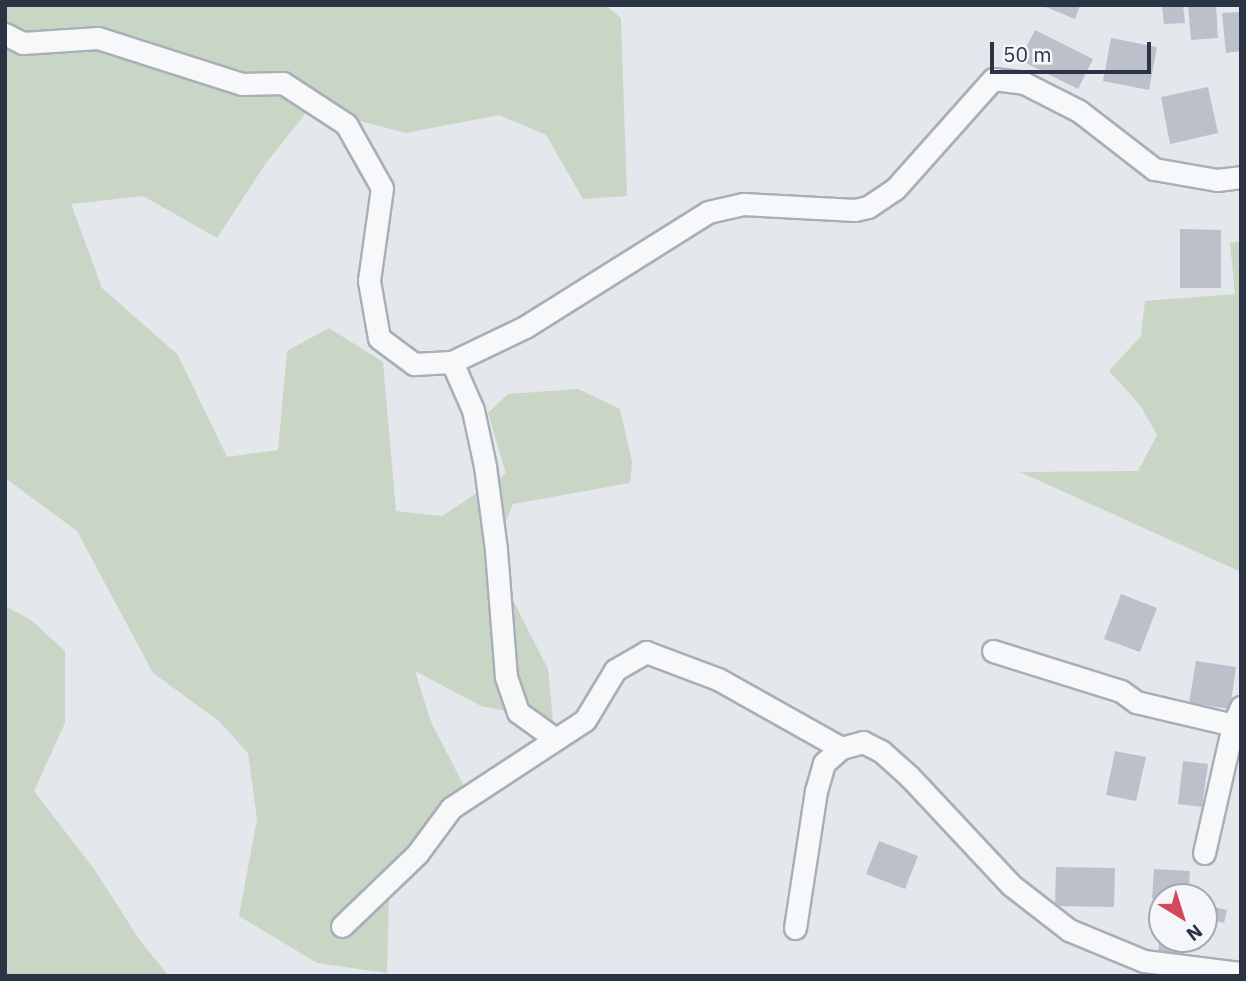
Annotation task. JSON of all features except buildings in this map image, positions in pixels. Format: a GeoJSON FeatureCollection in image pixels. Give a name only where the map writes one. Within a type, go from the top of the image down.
{"type":"FeatureCollection","features":[{"type":"Feature","properties":{"kind":"street"},"geometry":{"type":"LineString","coordinates":[[5,34],[23,43],[98,38],[242,84],[283,83],[346,124],[382,188],[369,281],[379,338],[414,364],[452,362],[525,327],[708,212],[743,204],[855,210],[869,207],[895,189],[993,79],[1024,83],[1079,111],[1154,169],[1217,180],[1241,177]]}},
{"type":"Feature","properties":{"kind":"street"},"geometry":{"type":"LineString","coordinates":[[452,362],[473,410],[485,466],[496,550],[506,677],[518,712],[554,738]]}},
{"type":"Feature","properties":{"kind":"street"},"geometry":{"type":"LineString","coordinates":[[993,651],[1122,691],[1136,702],[1237,716],[1204,853]]}},
{"type":"Feature","properties":{"kind":"street"},"geometry":{"type":"LineString","coordinates":[[342,926],[417,854],[451,808],[585,720],[615,670],[646,652],[719,678],[841,748]]}},
{"type":"Feature","properties":{"kind":"street"},"geometry":{"type":"LineString","coordinates":[[795,928],[816,791],[824,763],[841,748],[863,742],[881,751],[1011,885],[1069,930],[1144,961],[1241,973]]}},
{"type":"Feature","properties":{"kind":"green space"},"geometry":{"type":"Polygon","coordinates":[[[5,5],[605,5],[621,18],[627,196],[583,199],[546,135],[499,115],[406,133],[310,108],[266,163],[217,238],[143,196],[71,204],[102,288],[178,355],[227,457],[278,450],[287,351],[329,328],[383,362],[396,511],[442,516],[506,474],[488,413],[508,394],[578,389],[620,409],[632,462],[630,483],[513,504],[491,557],[548,669],[553,721],[481,706],[415,671],[431,722],[464,786],[389,894],[387,973],[317,963],[239,916],[257,819],[248,753],[219,721],[153,673],[77,531],[5,478],[5,5]]]}},
{"type":"Feature","properties":{"kind":"green space"},"geometry":{"type":"Polygon","coordinates":[[[1241,241],[1241,572],[1020,472],[1138,471],[1157,435],[1140,405],[1109,371],[1141,336],[1145,301],[1235,294],[1230,243],[1241,241]]]}},
{"type":"Feature","properties":{"kind":"green space"},"geometry":{"type":"Polygon","coordinates":[[[5,606],[31,620],[65,651],[65,723],[34,791],[94,869],[141,942],[169,976],[5,976],[5,606]]]}}]}
